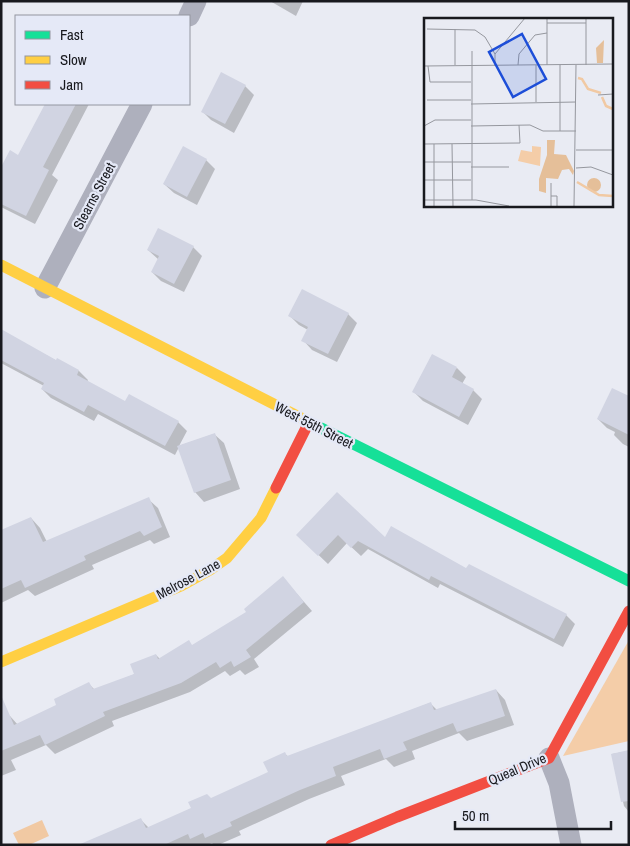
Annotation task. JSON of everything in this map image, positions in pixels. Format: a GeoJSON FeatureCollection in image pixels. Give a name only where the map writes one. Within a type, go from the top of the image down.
{"type":"FeatureCollection","features":[{"type":"Feature","properties":{"kind":"street"},"geometry":{"type":"LineString","coordinates":[[189,15],[196,1]]}},
{"type":"Feature","properties":{"kind":"street","name":"Stearns Street"},"geometry":{"type":"LineString","coordinates":[[45,288],[141,105]]}},
{"type":"Feature","properties":{"kind":"street","name":"West 55th Street"},"geometry":{"type":"LineString","coordinates":[[1,265],[309,422],[629,581]]}},
{"type":"Feature","properties":{"kind":"street","name":"Melrose Lane"},"geometry":{"type":"LineString","coordinates":[[1,662],[181,586],[227,558],[260,518],[309,422]]}},
{"type":"Feature","properties":{"kind":"street","name":"Queal Drive"},"geometry":{"type":"LineString","coordinates":[[331,845],[397,817],[549,758],[629,611]]}},
{"type":"Feature","properties":{"kind":"street"},"geometry":{"type":"LineString","coordinates":[[549,758],[558,783],[571,845]]}},
{"type":"Feature","properties":{"kind":"shaded area"},"geometry":{"type":"Polygon","coordinates":[[[629,640],[629,741],[563,756],[629,640]]]}},
{"type":"Feature","properties":{"kind":"shaded area"},"geometry":{"type":"Polygon","coordinates":[[[42,820],[49,836],[29,845],[19,845],[13,833],[42,820]]]}},
{"type":"Feature","properties":{"kind":"building"},"geometry":{"type":"Polygon","coordinates":[[[221,72],[246,85],[225,124],[201,112],[221,72]]]}},
{"type":"Feature","properties":{"kind":"building"},"geometry":{"type":"Polygon","coordinates":[[[44,105],[75,105],[43,167],[49,170],[26,216],[1,204],[1,167],[10,150],[18,155],[44,105]]]}},
{"type":"Feature","properties":{"kind":"building"},"geometry":{"type":"Polygon","coordinates":[[[183,146],[207,159],[187,197],[163,184],[183,146]]]}},
{"type":"Feature","properties":{"kind":"building"},"geometry":{"type":"Polygon","coordinates":[[[158,228],[194,246],[174,284],[151,272],[159,256],[147,250],[158,228]]]}},
{"type":"Feature","properties":{"kind":"building"},"geometry":{"type":"Polygon","coordinates":[[[302,289],[349,313],[328,354],[301,341],[308,327],[288,316],[302,289]]]}},
{"type":"Feature","properties":{"kind":"building"},"geometry":{"type":"Polygon","coordinates":[[[1,329],[56,360],[57,358],[79,370],[77,375],[125,401],[129,394],[179,421],[165,446],[88,405],[84,412],[41,389],[44,383],[1,360],[1,329]]]}},
{"type":"Feature","properties":{"kind":"building"},"geometry":{"type":"Polygon","coordinates":[[[432,354],[457,367],[452,377],[474,389],[459,417],[412,392],[432,354]]]}},
{"type":"Feature","properties":{"kind":"building"},"geometry":{"type":"Polygon","coordinates":[[[612,388],[629,396],[629,435],[597,419],[612,388]]]}},
{"type":"Feature","properties":{"kind":"building"},"geometry":{"type":"Polygon","coordinates":[[[215,433],[231,480],[194,493],[177,446],[215,433]]]}},
{"type":"Feature","properties":{"kind":"building"},"geometry":{"type":"Polygon","coordinates":[[[337,492],[385,537],[391,526],[466,568],[469,564],[567,614],[554,639],[431,576],[429,580],[358,541],[351,548],[338,535],[318,556],[296,535],[337,492]]]}},
{"type":"Feature","properties":{"kind":"building"},"geometry":{"type":"Polygon","coordinates":[[[149,497],[162,527],[144,536],[140,531],[84,556],[86,560],[25,588],[21,580],[1,589],[1,530],[31,517],[43,542],[149,497]]]}},
{"type":"Feature","properties":{"kind":"building"},"geometry":{"type":"Polygon","coordinates":[[[283,576],[304,602],[246,650],[251,657],[234,667],[231,661],[220,668],[216,662],[181,683],[103,712],[105,716],[45,745],[40,735],[1,751],[1,695],[14,725],[56,705],[54,699],[89,682],[93,689],[134,674],[130,664],[156,654],[158,659],[189,640],[192,645],[246,612],[244,609],[283,576]]]}},
{"type":"Feature","properties":{"kind":"building"},"geometry":{"type":"Polygon","coordinates":[[[496,689],[505,716],[457,732],[453,723],[403,742],[407,750],[384,759],[380,749],[333,767],[336,776],[230,822],[232,826],[205,838],[203,833],[190,839],[188,834],[164,845],[78,845],[141,818],[146,828],[191,808],[188,802],[207,794],[211,798],[268,772],[263,762],[285,752],[287,756],[431,702],[434,710],[496,689]]]}},
{"type":"Feature","properties":{"kind":"building"},"geometry":{"type":"Polygon","coordinates":[[[629,750],[629,801],[621,802],[611,754],[629,750]]]}},
{"type":"Feature","properties":{"kind":"traffic: fast"},"geometry":{"type":"LineString","coordinates":[[309,422],[629,581]]}},
{"type":"Feature","properties":{"kind":"traffic: slow"},"geometry":{"type":"LineString","coordinates":[[1,265],[309,422]]}},
{"type":"Feature","properties":{"kind":"traffic: slow"},"geometry":{"type":"LineString","coordinates":[[1,662],[181,586],[210,570],[227,558],[261,518],[276,488]]}},
{"type":"Feature","properties":{"kind":"traffic: jam"},"geometry":{"type":"LineString","coordinates":[[276,488],[309,422]]}},
{"type":"Feature","properties":{"kind":"traffic: jam"},"geometry":{"type":"LineString","coordinates":[[331,845],[397,817],[549,758],[629,611]]}}]}
